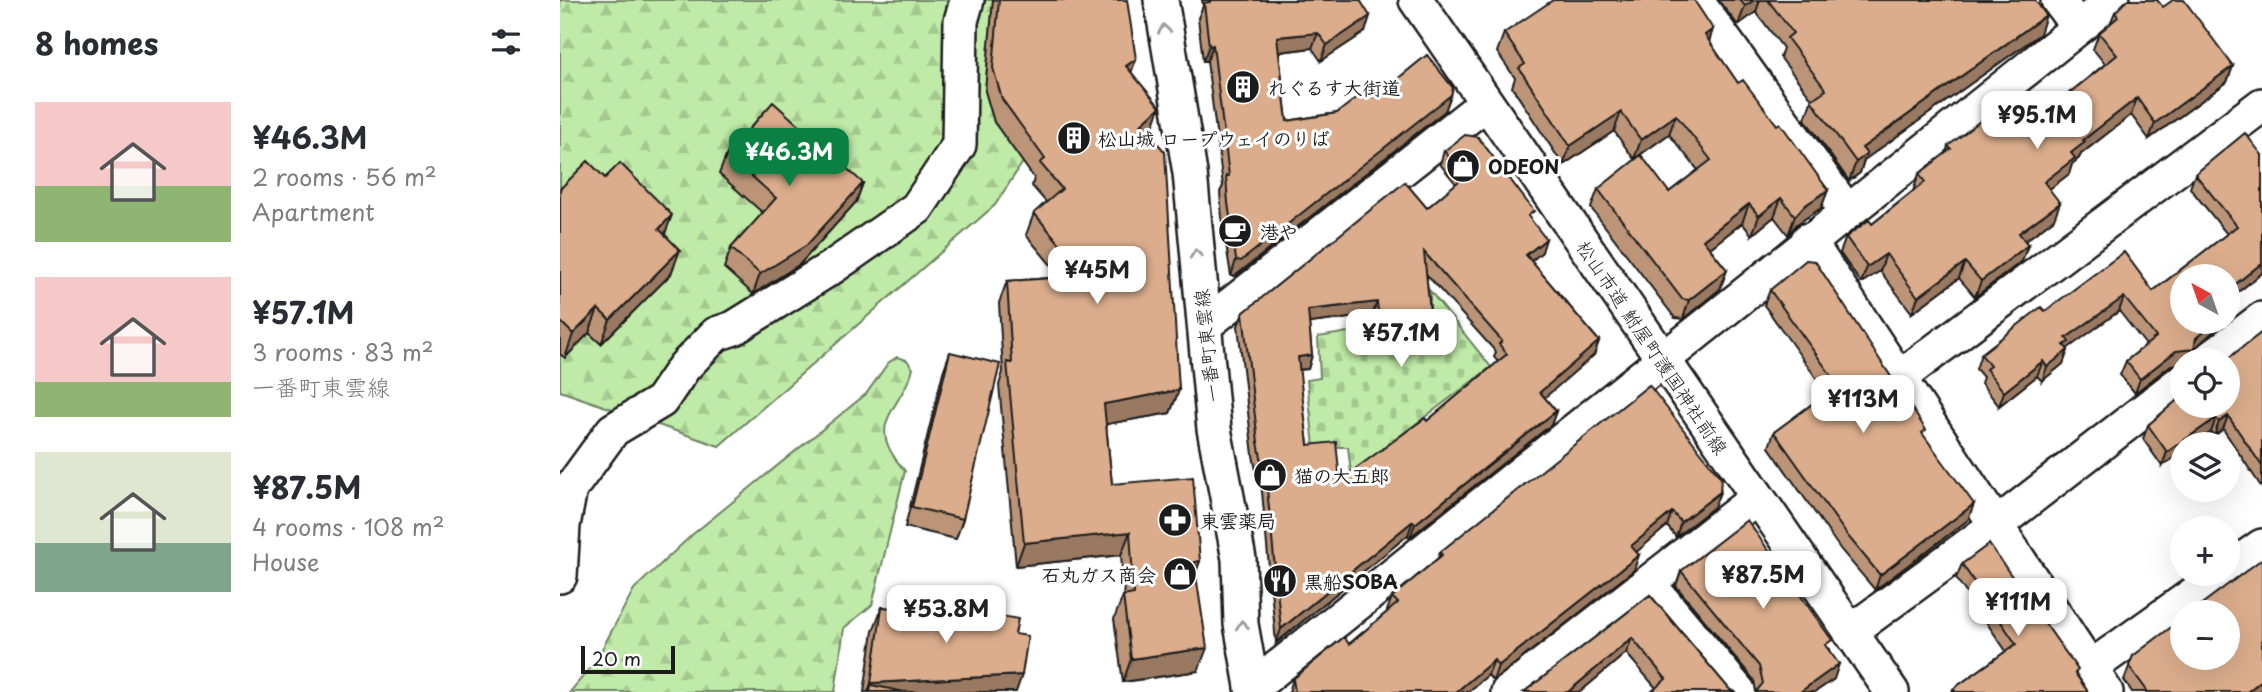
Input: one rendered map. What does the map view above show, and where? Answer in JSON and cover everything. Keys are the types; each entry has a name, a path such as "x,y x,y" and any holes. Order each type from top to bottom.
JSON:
{"street":[{"path":"560,576 563,525 570,489 613,430 661,401 684,367 716,334 734,328 834,266 917,208 959,145 961,21 967,0"},
{"name":"一番町東雲線","path":"1161,0 1190,173 1214,429 1239,559 1241,624 1252,690"},
{"name":"松山市道 鮒屋町護国神社前線","path":"1416,0 1756,498 1892,692"},
{"path":"1696,0 1846,210"},
{"path":"2058,0 2077,26"},
{"path":"1252,690 1808,240 2113,0"},
{"path":"1205,325 1486,103"},
{"path":"1899,378 2262,105"},
{"path":"1808,240 2098,680 2208,586"},
{"path":"2223,348 2262,318"},
{"path":"1850,632 1996,525 2170,390"},
{"path":"1508,692 1756,498"},
{"path":"2240,562 2262,546"},
{"path":"1648,583 1739,692"}],"green space":[{"path":"560,0 993,0 985,91 994,122 1023,162 995,205 719,446 560,391"},
{"path":"1430,291 1491,367 1351,473 1348,447 1314,447 1307,380 1320,378 1318,337 1361,330 1364,343 1430,335"},
{"path":"897,357 907,360 913,369 885,430 886,441 905,471 872,605 844,628 835,692 570,692 595,662 634,589 693,534 866,394 888,363"}],"building":[{"path":"999,0 1127,0 1136,59 1126,66 1160,107 1141,124 1165,152 1179,390 1104,404 1112,484 1193,477 1200,561 1194,562 1207,648 1131,659 1123,596 1134,594 1130,532 1024,543 1007,362 1012,363 1007,281 1087,276 1034,213 1062,189 1040,163 1045,159 1002,99 993,68"},
{"path":"1210,0 1360,0 1370,16 1327,45 1318,33 1277,37 1287,121 1337,113 1368,89 1375,97 1427,55 1453,88 1451,95 1241,261 1236,260 1213,45 1209,46 1204,3"},
{"path":"1553,0 1694,0 1713,29 1705,35 1738,83 1743,80 1777,125 1780,123 1828,190 1804,206 1795,216 1781,198 1759,216 1749,204 1703,240 1727,270 1689,300 1682,299 1598,189 1641,155 1669,192 1711,160 1676,115 1641,140 1621,112 1570,146 1519,68 1525,64 1504,33"},
{"path":"1740,0 1754,0 1745,6"},
{"path":"1768,0 2035,0 2046,15 1862,148 1867,154 1856,162 1811,100 1826,90 1787,38 1793,33"},
{"path":"2127,0 2157,0 2163,7 2173,0 2184,0 2233,66 2155,123 2137,98 2083,140 2085,142 2071,153 2075,158 2044,182 2060,203 2019,233 2028,245 1981,281 1965,262 1918,297 1886,254 1867,267 1846,237 1869,220 1872,224 1925,182 1919,174 1951,149 1948,146 1993,111 2010,133 2055,98 2058,102 2117,55 2099,33 2118,17 2115,12"},
{"path":"773,102 863,183 807,245 760,274 731,248 776,198 727,154"},
{"path":"2245,133 2262,155 2262,263 2240,280 2240,264 2188,264 2237,226 2195,174"},
{"path":"1465,135 1478,137 1534,211 1528,216 1546,239 1526,255 1599,341 1540,392 1556,411 1415,524 1413,521 1281,629 1265,468 1258,442 1243,313 1405,182 1427,208 1465,176 1444,151","holes":["1424,252 1502,341 1499,344 1507,354 1427,421 1425,418 1340,480 1336,442 1308,445 1298,357 1312,355 1308,310 1377,302 1379,318 1430,312"]},
{"path":"588,161 605,178 620,163 672,215 659,229 680,250 610,320 598,309 573,334 560,321 560,189"},
{"path":"2124,252 2153,291 2170,278 2170,334 2200,334 2196,338 2194,348 2170,348 2170,356 2140,379 2126,361 2156,337 2124,297 2066,338 2069,342 2064,345 2068,350 2047,367 2043,361 2004,392 1986,369 1990,366 1981,354 2041,307 2045,311"},
{"path":"1806,260 1815,261 1926,430 1922,433 1974,504 1880,575 1847,535 1774,432 1838,385 1770,290"},
{"path":"2262,332 2262,466 2229,418 2240,418 2240,349"},
{"path":"950,352 1000,364 963,519 912,507"},
{"path":"1649,385 1721,478 1720,492 1681,522 1672,512 1631,546 1639,555 1498,666 1494,660 1456,692 1295,692 1293,679 1344,637 1349,644 1398,603 1392,597 1442,555 1440,552"},
{"path":"2170,406 2170,418 2216,418 2196,432 2170,432 2170,450 2167,452 2148,425"},
{"path":"1747,520 1832,640 1825,645 1839,664 1800,692 1756,692 1763,683 1759,666 1681,571"},
{"path":"1989,544 2078,670 2075,673 2088,692 1956,692 1953,689 2016,644 1962,564"},
{"path":"2262,559 2262,680 2247,692 2148,692 2129,666 2133,656 2170,628 2170,670 2240,670 2240,600 2207,600 2226,586 2240,586 2240,575"},
{"path":"1650,595 1730,690 1736,692 1651,692 1666,679 1632,638 1568,692 1524,692"},
{"path":"916,601 1018,619 1015,634 1028,636 1022,675 871,683 882,607 914,610"},
{"path":"871,685 904,692 870,692"}],"place":[{"name":"れぐるす大街道","path":"1243,87"},
{"name":"松山城 ロープウェイのりば","path":"1074,138"},
{"name":"ODEON","path":"1463,166"},
{"name":"港や","path":"1235,231"},
{"name":"猫の大五郎","path":"1270,475"},
{"name":"東雲薬局","path":"1175,520"},
{"name":"石丸ガス商会","path":"1180,574"},
{"name":"黒船SOBA","path":"1280,581"}]}
